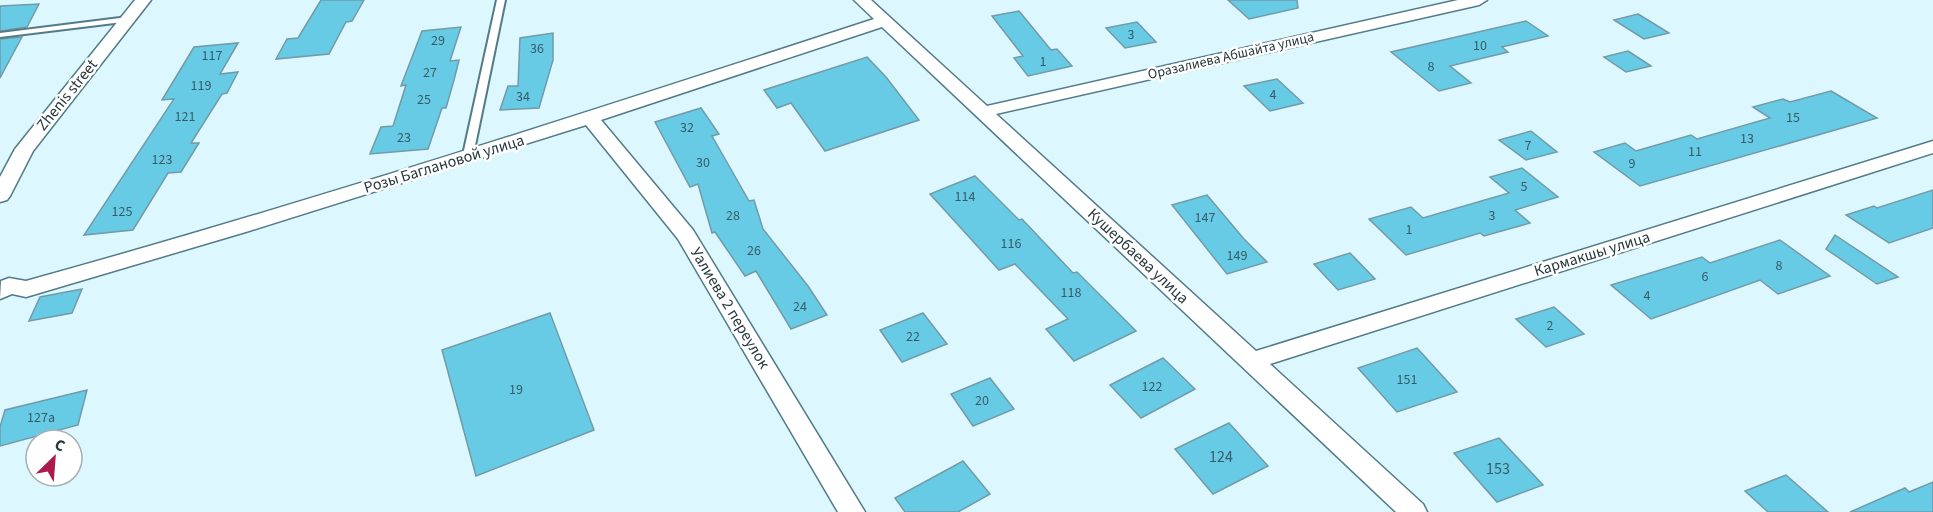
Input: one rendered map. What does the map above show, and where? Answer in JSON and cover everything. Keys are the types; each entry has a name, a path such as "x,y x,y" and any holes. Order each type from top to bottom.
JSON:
{"street":[{"name":"Zhenis street","path":"0,196 24,149 143,0"},
{"name":"Кушербаева улица","path":"862,0 1414,512"},
{"name":"Оразалиева Абшайта улица","path":"983,112 1479,0"},
{"name":"Розы Баглановой улица","path":"0,291 9,286 26,289 190,244 590,118 885,21"},
{"name":"Уалиева 2 переулок","path":"590,118 686,235 852,512"},
{"name":"Кармакшы улица","path":"1251,361 1933,147"}],"lane":[{"path":"468,155 501,0"},
{"path":"0,36 128,19"}],"building":[{"path":"321,0 364,0 352,21 346,22 329,54 276,59 287,39 298,38"},
{"path":"1228,0 1297,0 1298,8 1249,19"},
{"path":"39,4 27,27 0,31 0,6"},
{"path":"1019,11 1051,50 1057,49 1072,66 1028,76 1014,58 1023,56 992,16"},
{"path":"1638,14 1669,33 1644,39 1614,20"},
{"path":"1526,21 1548,36 1502,47 1508,52 1450,66 1471,83 1439,91 1391,52"},
{"path":"1137,22 1156,42 1125,48 1106,28"},
{"path":"461,27 450,61 459,60 454,80 446,108 442,108 428,149 370,154 381,127 393,126 406,85 401,86 422,31"},
{"path":"553,33 553,60 539,108 500,110 508,86 518,86 520,38"},
{"path":"22,37 0,78 0,39"},
{"path":"238,43 220,74 238,72 227,93 222,94 191,143 199,143 181,172 168,173 133,230 84,235 174,99 162,100 194,47"},
{"path":"1628,51 1651,66 1626,72 1604,57"},
{"path":"867,57 886,77 919,120 825,151 791,103 777,108 764,90"},
{"path":"1277,79 1303,103 1270,111 1244,86"},
{"path":"1831,91 1877,118 1640,186 1594,152 1625,143 1636,151 1691,135 1697,139 1770,118 1753,107 1783,99 1790,102"},
{"path":"701,108 719,134 712,136 749,201 754,200 763,229 808,286 827,315 791,329 756,271 745,276 715,232 712,233 698,184 690,187 655,122"},
{"path":"1531,131 1557,152 1526,160 1499,140"},
{"path":"1522,168 1558,197 1515,210 1530,223 1484,236 1480,233 1406,255 1369,219 1411,207 1423,218 1509,193 1490,177"},
{"path":"975,176 1019,220 1022,219 1073,273 1077,272 1136,331 1074,361 1046,329 1068,319 1015,264 999,270 930,194"},
{"path":"1933,190 1933,228 1889,243 1846,215 1874,206 1877,208"},
{"path":"1207,195 1267,262 1227,274 1172,205"},
{"path":"1835,235 1898,277 1877,284 1826,249"},
{"path":"1780,240 1830,276 1778,294 1760,280 1651,319 1611,285 1702,257 1710,263"},
{"path":"1350,253 1375,279 1338,290 1314,264"},
{"path":"82,289 72,313 29,321 40,297"},
{"path":"1554,307 1584,334 1546,347 1516,319"},
{"path":"550,313 594,430 476,476 442,350"},
{"path":"923,313 947,344 902,362 880,330"},
{"path":"1417,348 1457,392 1397,412 1358,368"},
{"path":"1163,358 1195,389 1141,418 1110,385"},
{"path":"990,378 1014,409 973,426 951,394"},
{"path":"87,390 78,425 67,428 24,428 24,440 0,446 0,427 5,410"},
{"path":"1229,423 1268,466 1213,494 1175,449"},
{"path":"1499,438 1543,485 1497,502 1454,453"},
{"path":"963,461 990,494 958,512 905,512 895,498"},
{"path":"1786,475 1828,512 1768,512 1745,491"},
{"path":"1933,482 1933,512 1850,512 1905,488 1909,492"}]}
